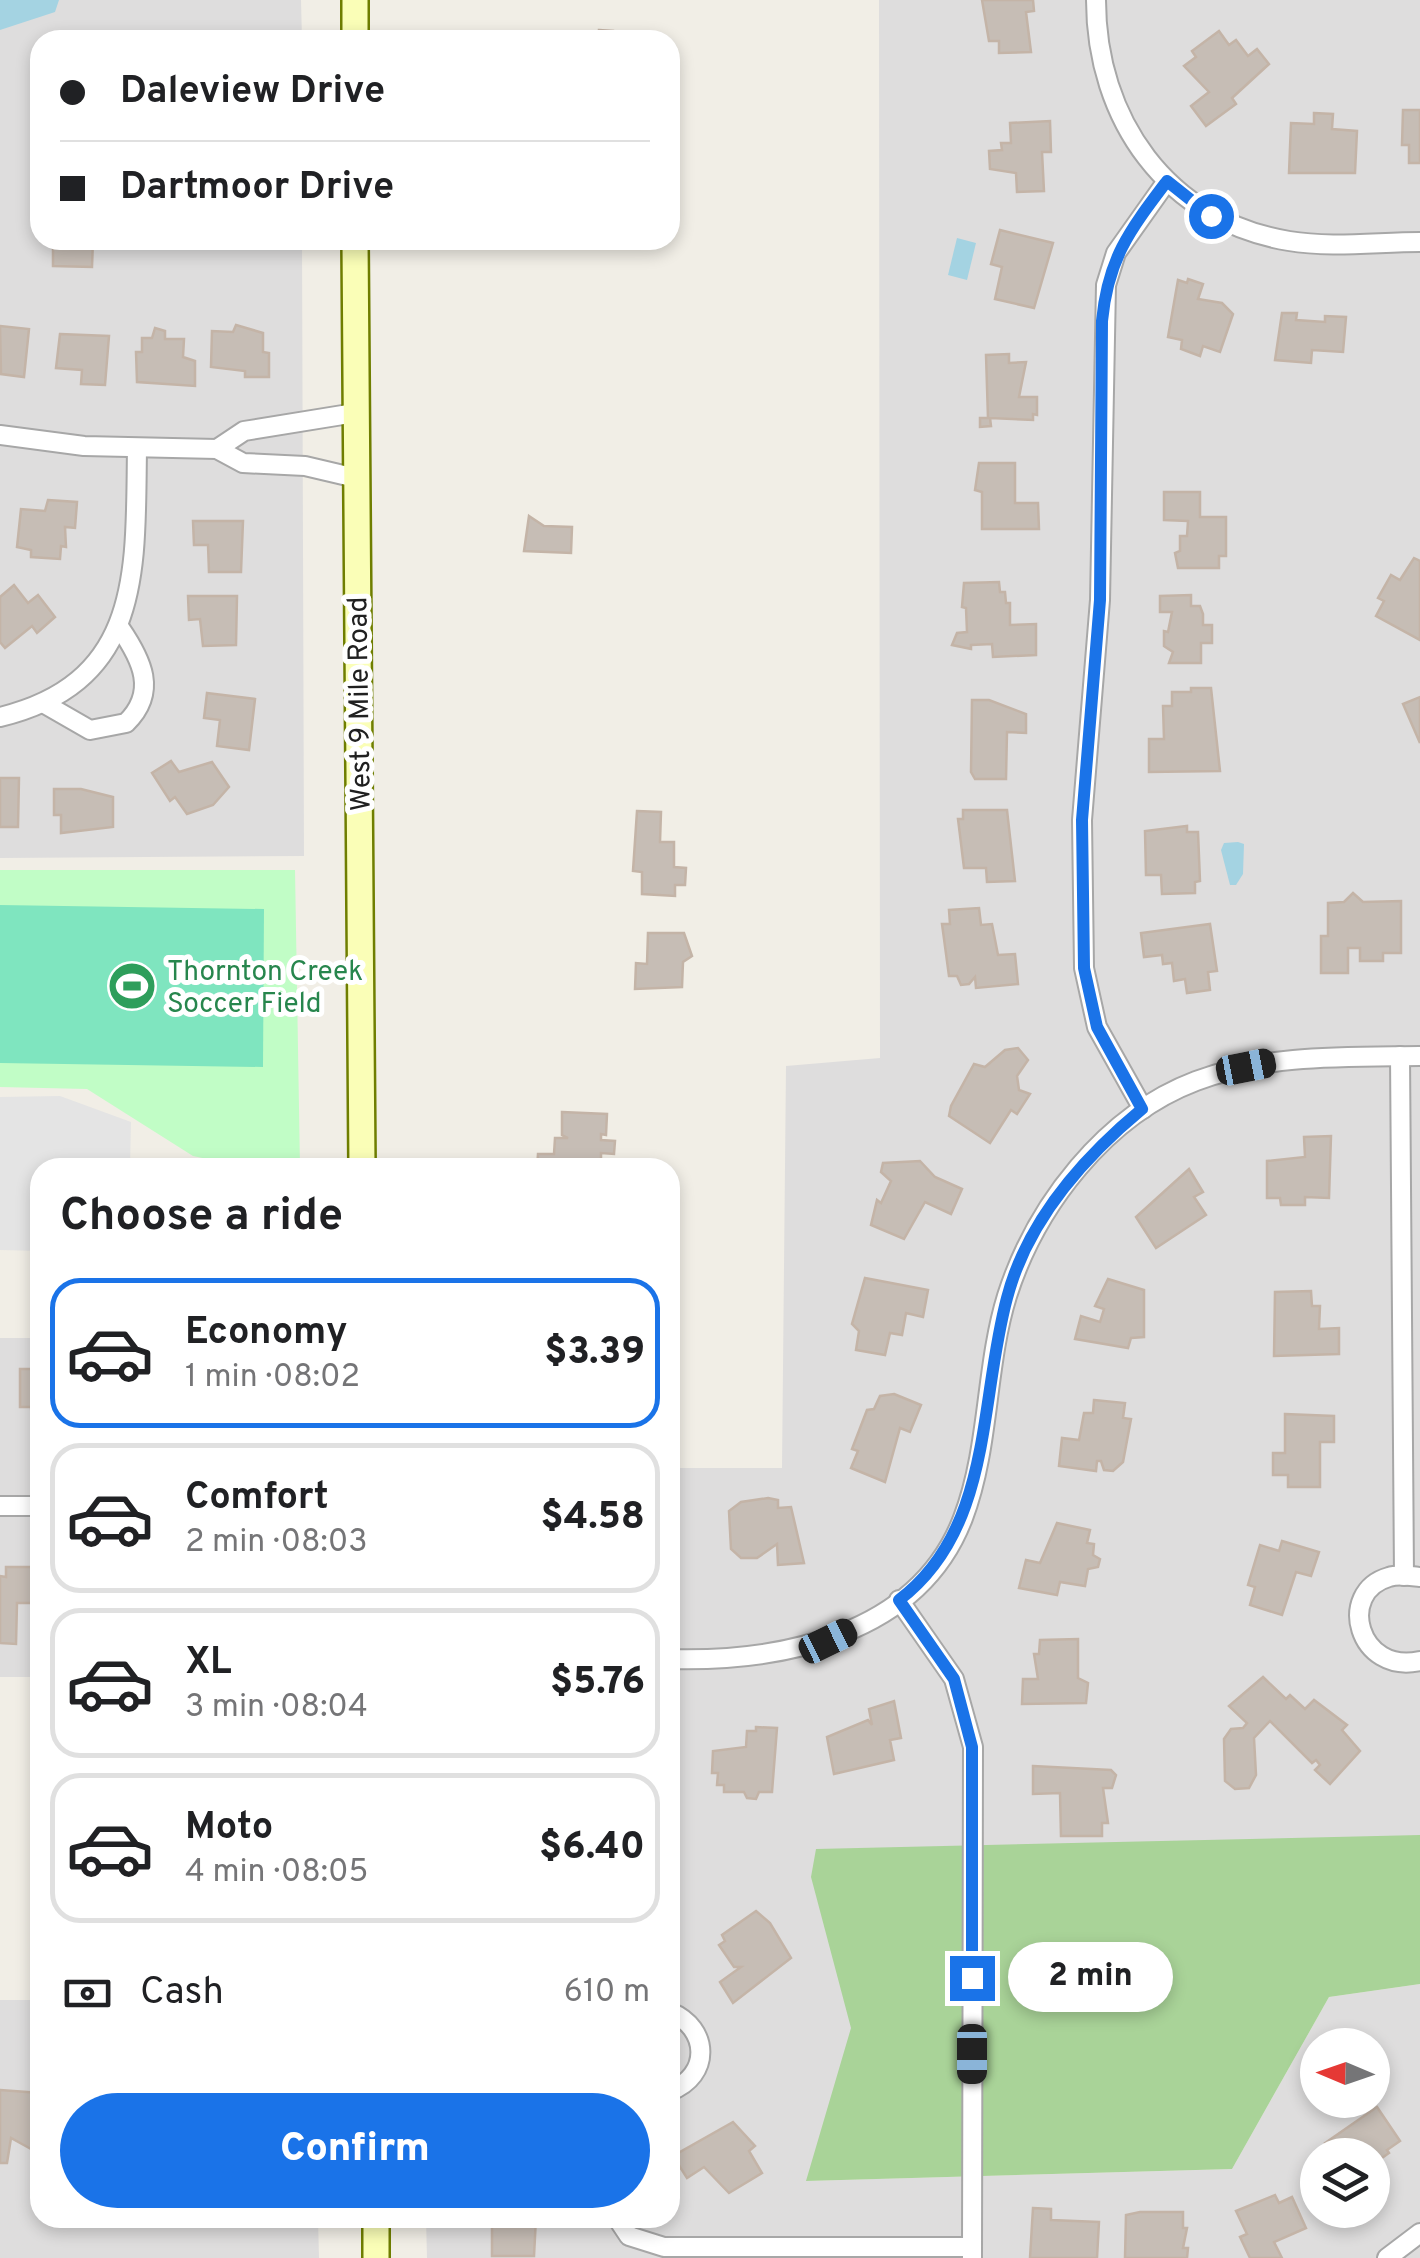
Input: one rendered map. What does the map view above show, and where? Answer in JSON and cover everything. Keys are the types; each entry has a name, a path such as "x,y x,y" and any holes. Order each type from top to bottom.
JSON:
{"street":[{"path":"355,0 355,30"},
{"path":"1096,0 1096,29 1114,108 1167,181 1211,216 1291,242 1420,242"},
{"path":"1142,1109 1111,1056 1087,993 1082,820 1100,600 1106,285 1116,253 1167,181"},
{"name":"West 9 Mile Road","path":"355,250 362,1158"},
{"path":"217,449 244,431 355,413"},
{"path":"0,435 137,449 217,449 244,464 305,466 356,478"},
{"path":"0,717 43,702 88,670 120,628 130,600 136,558 137,449"},
{"path":"43,702 90,730 126,723 144,696 146,674 120,628"},
{"path":"1400,1056 1412,1576 1390,1576 1368,1592 1362,1604 1361,1631 1366,1644 1388,1661 1420,1661"},
{"path":"680,1660 734,1661 828,1641 899,1600 935,1564 962,1519 1007,1297 1054,1200 1095,1147 1142,1109 1195,1081 1288,1059 1420,1056"},
{"path":"0,1506 30,1506"},
{"path":"624,2228 630,2236 664,2247 972,2252 972,1747 954,1679 899,1600"},
{"path":"680,2018 694,2027 702,2052 694,2076 680,2085"},
{"path":"376,2228 376,2258"},
{"path":"1387,2258 1420,2233"}],"shaded area":[{"path":"0,0 301,0 302,30 30,30 30,250 302,250 304,856 0,858"},
{"path":"879,0 1420,0 1420,1836 869,2029 807,2181 1232,2169 1300,2048 1300,2118 1390,2118 1390,2028 1312,2028 1329,1997 1420,1984 1420,2258 427,2258 426,2228 680,2228 680,1468 782,1468 786,1066 880,1058"},
{"path":"60,1096 131,1122 130,1158 30,1158 30,1251 0,1250 0,1097"},
{"path":"0,1338 30,1338 30,1677 0,1677"},
{"path":"0,2000 30,2000 30,2228 318,2228 319,2258 0,2258"}],"green space":[{"path":"0,870 295,870 300,1158 193,1156 87,1089 0,1087"},
{"name":"Thornton Creek Soccer Field","path":"0,905 264,909 263,1067 0,1063"},
{"path":"1420,1835 1420,1984 1329,1997 1312,2028 1300,2028 1300,2048 1232,2169 806,2181 851,2028 811,1877 816,1849"}],"water":[{"path":"0,0 59,0 55,12 0,30"},
{"path":"957,238 976,243 967,280 948,275"},
{"path":"1224,843 1244,844 1243,874 1236,885 1230,885 1221,850"}],"building":[{"path":"982,0 1033,0 1034,11 1026,12 1031,52 999,53 999,41 989,41"},
{"path":"1219,31 1229,45 1236,40 1248,56 1257,49 1269,64 1232,98 1236,104 1206,126 1191,106 1209,92 1184,66 1196,57 1192,51"},
{"path":"1403,110 1420,110 1420,163 1409,163 1409,145 1402,145"},
{"path":"1314,113 1333,114 1332,129 1357,131 1355,173 1289,173 1291,123 1314,124"},
{"path":"1050,121 1051,152 1042,152 1044,191 1017,192 1016,173 990,169 989,151 1002,150 1001,143 1011,143 1010,123"},
{"path":"1000,230 1053,243 1034,308 995,299 1002,267 991,264"},
{"path":"53,250 93,250 92,267 53,266"},
{"path":"1188,279 1203,284 1198,299 1222,303 1233,314 1220,352 1203,346 1200,356 1181,349 1182,340 1168,337 1178,280 1187,283"},
{"path":"1282,313 1297,313 1296,320 1325,322 1325,316 1346,317 1343,352 1312,350 1311,363 1275,360"},
{"path":"236,325 263,333 263,352 269,353 269,377 245,377 245,371 211,367 212,331 233,332"},
{"path":"0,326 29,329 24,377 1,374"},
{"path":"155,328 165,331 165,339 184,339 183,357 195,361 195,386 137,382 136,352 142,352 142,338 152,338"},
{"path":"60,334 109,336 105,385 81,384 82,370 56,368"},
{"path":"1009,354 1009,363 1026,362 1019,397 1037,397 1037,415 1033,414 1033,420 990,418 991,426 980,427 980,418 988,418 986,355"},
{"path":"979,463 1015,463 1015,503 1038,503 1039,529 982,529 982,492 975,490"},
{"path":"1164,492 1200,492 1200,517 1226,517 1226,556 1219,556 1219,568 1178,568 1175,553 1180,551 1180,536 1187,536 1188,521 1164,520"},
{"path":"48,500 77,502 75,528 65,527 66,547 61,546 60,559 31,557 31,550 17,547 21,509 45,511"},
{"path":"529,516 544,526 572,527 571,553 524,551"},
{"path":"193,521 243,521 241,572 209,572 208,545 194,545"},
{"path":"1414,558 1420,561 1420,640 1376,616 1384,601 1378,598 1391,575 1400,580"},
{"path":"999,582 1000,592 1005,592 1006,603 1010,603 1010,625 1036,624 1036,655 993,657 992,644 971,645 971,649 952,645 957,633 967,632 966,608 962,607 964,583"},
{"path":"14,585 28,603 38,595 55,617 37,633 32,626 5,648 0,642 0,597"},
{"path":"1191,595 1191,606 1200,606 1203,625 1212,625 1212,643 1201,643 1201,663 1169,663 1173,652 1164,646 1164,631 1168,632 1172,612 1160,612 1160,596"},
{"path":"188,596 237,596 236,645 203,646 200,619 189,620"},
{"path":"1191,688 1211,688 1220,771 1149,772 1149,739 1164,739 1163,706 1172,706 1172,692 1191,692"},
{"path":"207,693 255,699 249,750 217,746 220,720 204,718"},
{"path":"1420,697 1420,743 1403,704"},
{"path":"972,700 989,700 1026,714 1026,733 1007,732 1006,779 975,779 971,772"},
{"path":"171,761 179,772 212,762 229,787 213,805 187,814 175,797 170,801 152,773"},
{"path":"0,778 19,778 18,827 0,827"},
{"path":"54,789 81,789 113,797 113,827 61,833 61,815 54,815"},
{"path":"963,810 1007,810 1015,881 987,882 986,868 964,868 958,819 963,819"},
{"path":"637,811 661,812 660,842 674,842 674,867 686,868 685,885 675,885 675,896 642,894 642,872 633,871"},
{"path":"1187,826 1187,832 1198,832 1200,881 1195,882 1195,893 1162,894 1161,875 1146,875 1145,831"},
{"path":"1353,893 1363,902 1401,901 1401,953 1383,953 1383,961 1360,961 1360,948 1348,948 1348,973 1321,973 1321,936 1328,936 1328,903 1344,902"},
{"path":"979,908 981,925 992,924 998,955 1015,954 1018,984 976,988 975,977 969,984 961,985 957,976 949,976 942,924 950,924 949,910"},
{"path":"1210,924 1217,971 1208,972 1210,990 1187,993 1185,979 1174,981 1172,963 1163,964 1162,955 1144,957 1141,933"},
{"path":"648,933 684,933 692,956 683,962 682,987 635,989 636,963 647,964"},
{"path":"1018,1048 1028,1060 1017,1076 1019,1090 1030,1094 1017,1114 1011,1110 990,1143 949,1116 951,1106 974,1064 985,1067 1005,1050"},
{"path":"562,1112 607,1114 606,1135 601,1134 601,1140 615,1141 614,1154 601,1153 601,1158 538,1158 538,1154 554,1154 555,1138 568,1138 562,1135"},
{"path":"1331,1136 1329,1198 1305,1197 1305,1205 1281,1205 1280,1198 1267,1198 1267,1161 1305,1157 1304,1137"},
{"path":"920,1161 935,1177 962,1189 951,1214 925,1202 904,1239 871,1225 877,1200 881,1203 891,1181 881,1172 883,1163"},
{"path":"1189,1169 1203,1192 1194,1197 1206,1215 1156,1248 1136,1217"},
{"path":"865,1278 928,1290 923,1317 906,1313 902,1335 890,1333 885,1355 856,1350 859,1331 852,1324"},
{"path":"1108,1279 1144,1290 1144,1337 1131,1338 1128,1348 1075,1339 1081,1316 1100,1322 1104,1309 1095,1306"},
{"path":"1311,1291 1312,1306 1320,1306 1319,1329 1339,1328 1339,1354 1274,1356 1275,1292"},
{"path":"20,1369 30,1369 30,1407 20,1407"},
{"path":"894,1394 921,1405 910,1432 900,1428 885,1482 851,1468 858,1451 852,1449 867,1410 874,1409 880,1396"},
{"path":"1094,1400 1125,1403 1123,1418 1131,1419 1123,1462 1113,1471 1104,1470 1101,1461 1097,1461 1096,1471 1059,1466 1062,1438 1079,1440 1084,1413 1093,1413"},
{"path":"1285,1414 1334,1416 1334,1442 1320,1442 1320,1487 1288,1487 1288,1475 1273,1475 1273,1453 1285,1453"},
{"path":"778,1500 778,1508 791,1507 804,1563 778,1565 777,1544 757,1558 741,1558 731,1549 729,1511 741,1502"},
{"path":"1057,1523 1090,1530 1087,1543 1094,1544 1093,1555 1100,1559 1098,1567 1088,1569 1085,1586 1060,1582 1057,1595 1019,1588 1026,1560 1040,1563"},
{"path":"1282,1541 1319,1552 1311,1576 1296,1572 1282,1615 1250,1605 1255,1587 1248,1585 1260,1545 1279,1551"},
{"path":"6,1567 30,1567 30,1603 17,1603 16,1644 0,1643 0,1576 6,1577"},
{"path":"1078,1639 1078,1678 1088,1683 1086,1703 1022,1704 1023,1679 1038,1679 1034,1654 1039,1654 1040,1640"},
{"path":"1263,1677 1286,1699 1290,1695 1305,1709 1314,1700 1347,1725 1342,1730 1360,1751 1330,1784 1315,1770 1320,1765 1316,1760 1312,1763 1270,1721 1254,1738 1256,1775 1249,1788 1235,1789 1225,1781 1224,1739 1231,1729 1243,1728 1247,1723 1229,1706"},
{"path":"894,1701 901,1738 890,1740 894,1760 834,1774 827,1737 868,1720 872,1725 869,1709"},
{"path":"756,1727 777,1728 772,1792 759,1792 756,1799 747,1798 744,1792 724,1792 724,1785 717,1785 718,1773 712,1773 713,1751 746,1747 747,1731 756,1731"},
{"path":"1033,1766 1111,1770 1116,1775 1112,1788 1103,1788 1108,1823 1102,1823 1102,1836 1061,1836 1060,1793 1033,1794"},
{"path":"756,1911 770,1923 791,1958 733,2003 720,1982 741,1967 734,1967 719,1945 725,1941 722,1935"},
{"path":"0,2090 30,2092 30,2148 11,2138 7,2163 0,2163"},
{"path":"1361,2118 1384,2118 1400,2141 1390,2148 1390,2138 1332,2138"},
{"path":"733,2122 755,2146 749,2151 762,2173 729,2193 704,2167 687,2178 680,2167 680,2152"},
{"path":"1275,2195 1279,2203 1292,2197 1300,2215 1300,2228 1306,2228 1274,2242 1282,2258 1250,2258 1240,2237 1247,2234 1236,2211"},
{"path":"1033,2208 1051,2209 1051,2220 1099,2222 1097,2258 1030,2258"},
{"path":"1183,2212 1183,2228 1187,2228 1183,2248 1188,2248 1187,2258 1125,2258 1126,2215"},
{"path":"492,2228 535,2228 534,2256 492,2256"}],"place":[{"name":"Thornton Creek Soccer Field","path":"132,986"}],"route":[{"path":"972,1978 972,1747 954,1679 899,1600 935,1564 962,1519 979,1452 1007,1297 1022,1260 1054,1200 1095,1147 1142,1109 1097,1027 1084,968 1082,820 1100,600 1102,321 1106,285 1116,253 1167,181 1211,216"}]}
